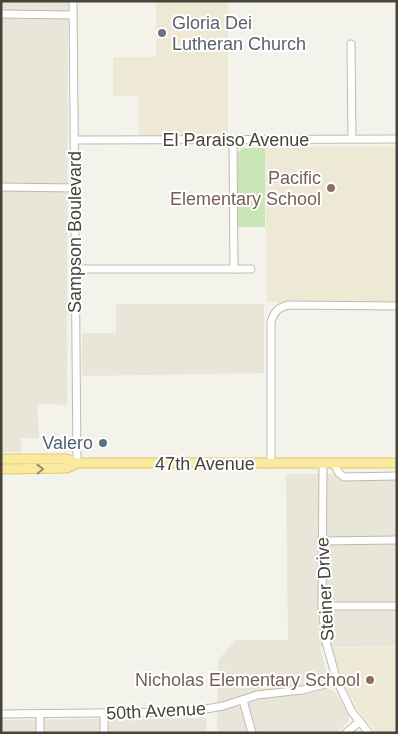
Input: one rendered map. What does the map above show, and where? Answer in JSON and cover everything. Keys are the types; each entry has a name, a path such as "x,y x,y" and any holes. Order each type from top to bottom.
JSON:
{"main road":[{"name":"47th Avenue","path":"1,459 66,459 77,463 397,463"},
{"name":"47th Avenue","path":"1,469 67,468 77,463"}],"street":[{"name":"Sampson Boulevard","path":"73,1 77,463"},
{"path":"1,14 73,15"},
{"path":"352,44 352,139"},
{"name":"El Paraiso Avenue","path":"75,140 397,139"},
{"path":"233,140 234,269"},
{"path":"1,187 75,188"},
{"path":"75,269 251,269"},
{"path":"271,464 271,322 275,312 281,307 288,305 397,306"},
{"name":"Steiner Drive","path":"323,464 322,606 326,642 337,681 352,712 369,733"},
{"path":"334,464 339,473 344,477 397,476"},
{"path":"322,541 397,540"},
{"path":"322,606 397,606"},
{"name":"50th Avenue","path":"1,714 188,712 210,709 269,693 302,690 337,681"},
{"path":"243,700 252,733"},
{"path":"40,714 40,733"},
{"path":"104,714 104,733"},
{"path":"346,733 360,722"}],"shaded area":[{"path":"1,1 68,1 67,405 37,404 39,438 21,438 21,452 1,452"},
{"path":"156,1 228,1 228,135 139,135 139,96 113,96 113,57 156,57"},
{"name":"Pacific Elementary School","path":"397,146 397,305 267,302 265,148"},
{"path":"116,304 264,304 264,373 82,376 82,333 116,333"},
{"path":"286,474 397,474 397,646 320,647 327,673 324,681 328,689 332,689 335,692 349,716 348,722 337,733 217,733 218,660 236,640 288,640"},
{"name":"Nicholas Elementary School","path":"397,647 397,733 377,733 359,711 348,691 332,648"},
{"path":"206,718 207,733 1,733 1,720"}],"green space":[{"path":"243,148 265,148 265,227 238,227 238,152"}],"place":[{"name":"Gloria Dei Lutheran Church","path":"162,33"},
{"name":"Pacific Elementary School","path":"331,188"},
{"name":"Valero","path":"103,443"},
{"name":"Nicholas Elementary School","path":"370,680"}]}
